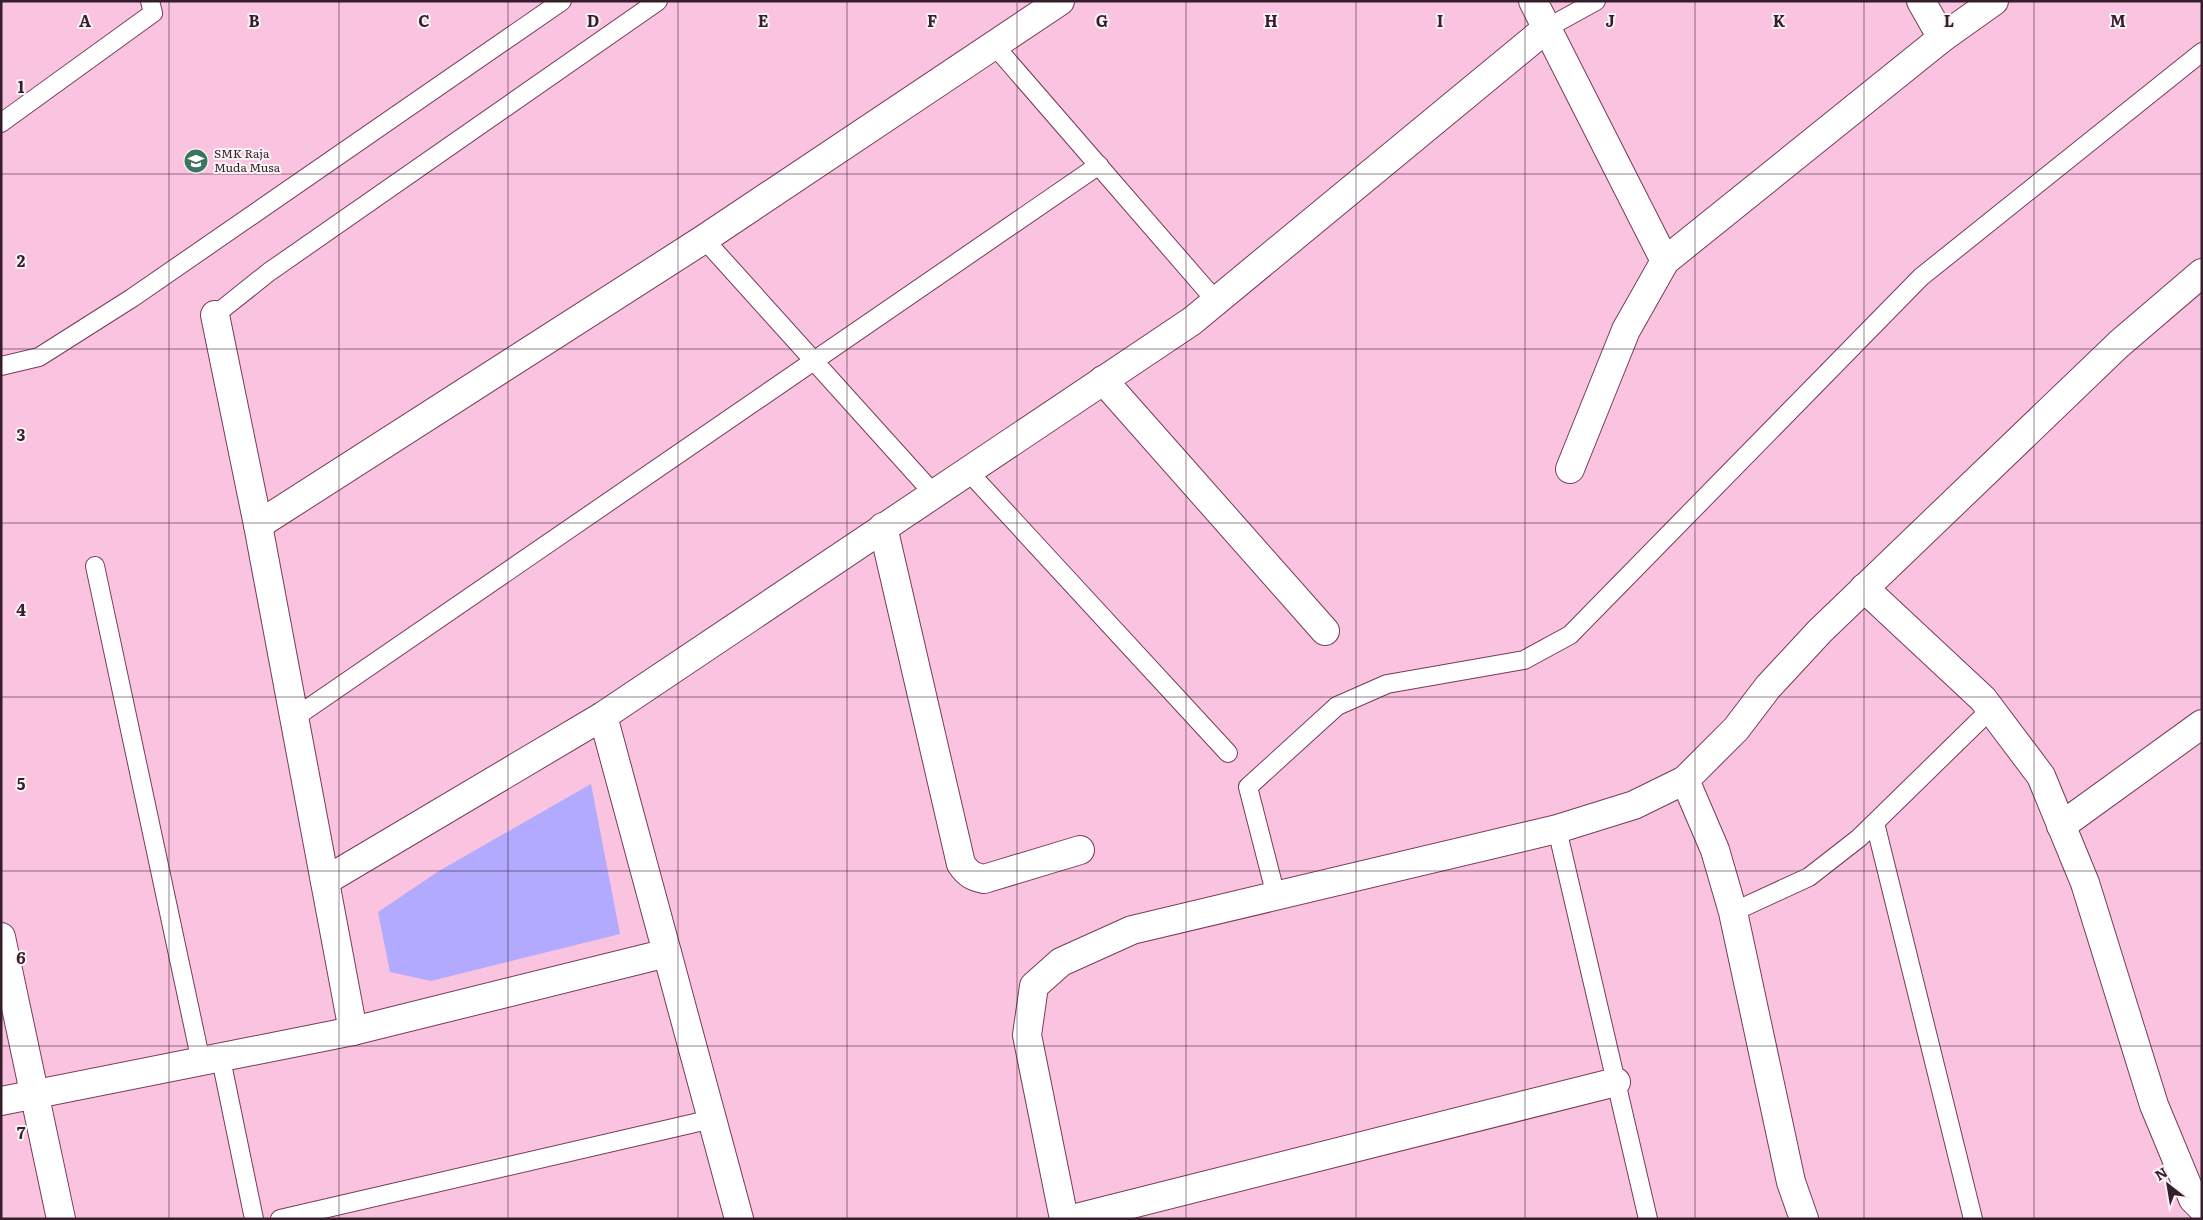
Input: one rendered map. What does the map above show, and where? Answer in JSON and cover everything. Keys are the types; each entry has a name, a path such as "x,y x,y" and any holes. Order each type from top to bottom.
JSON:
{"street":[{"path":"258,525 704,239 1060,1"},
{"path":"1533,1 1665,261"},
{"path":"1921,1 1942,38"},
{"path":"1570,469 1626,330 1665,261 1942,38 1994,1"},
{"path":"325,881 603,716 967,470 1192,321 1547,28"},
{"path":"1064,1219 1027,1035 1034,986 1062,962 1132,930 1557,829 1634,805 1685,780 1736,729 1768,686 1864,588 2119,344 2202,272"},
{"path":"215,315 258,525 353,1031"},
{"path":"1103,380 1325,631"},
{"path":"883,527 961,864 974,877 984,879 1080,850"},
{"path":"1864,588 1983,699 2040,776 2085,883 2154,1106 2194,1199 2202,1208"},
{"path":"603,716 739,1219"},
{"path":"2061,826 2202,724"},
{"path":"1685,780 1715,850 1734,912 1791,1182 1804,1219"},
{"path":"1,937 61,1219"},
{"path":"1,1101 211,1061 353,1031 667,953"},
{"path":"1072,1219 1616,1082"}],"lane":[{"path":"1,123 153,13 150,1"},
{"path":"1,366 39,357 132,298 562,1"},
{"path":"215,315 269,272 658,1"},
{"path":"1547,28 1596,1"},
{"path":"994,45 1216,301"},
{"path":"1276,896 1248,786 1337,706 1387,684 1524,660 1570,635 1921,277 2202,52"},
{"path":"294,718 1099,165"},
{"path":"704,239 933,493"},
{"path":"967,470 1228,753"},
{"path":"95,566 211,1061 254,1219"},
{"path":"1734,912 1810,878 1859,838 1991,710"},
{"path":"1874,823 1973,1219"},
{"path":"1557,829 1648,1219"},
{"path":"280,1219 712,1119"}],"shaded area":[{"path":"591,784 620,934 431,981 390,972 378,912 439,871"}],"place":[{"name":"SMK Raja Muda Musa","path":"196,161"}]}
